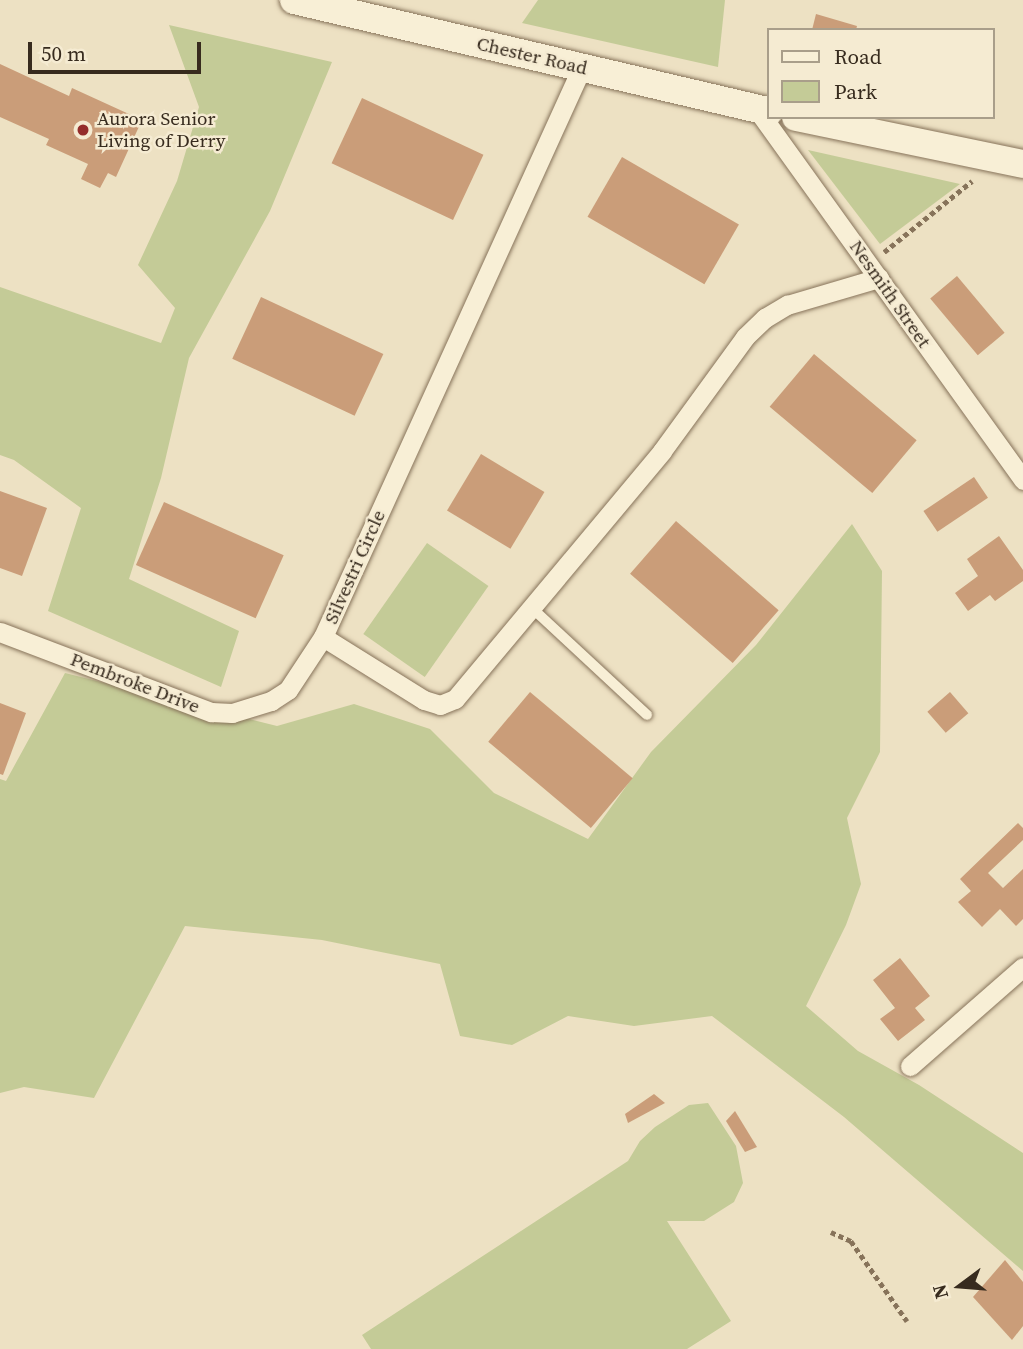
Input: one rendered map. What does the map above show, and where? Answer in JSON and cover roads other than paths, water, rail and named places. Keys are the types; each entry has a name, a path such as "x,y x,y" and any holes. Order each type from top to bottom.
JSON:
{"main road":[{"name":"Chester Road","path":"294,0 763,109"},
{"path":"806,119 1023,164"}],"street":[{"name":"Silvestri Circle","path":"582,67 323,637 424,700 440,705 461,693 662,451 745,337 765,318 787,305 879,278"},
{"name":"Nesmith Street","path":"770,119 1023,480"},
{"name":"Pembroke Drive","path":"0,632 211,712 232,713 262,705 288,690 323,637"},
{"path":"910,1066 1023,967"}],"lane":[{"path":"532,608 647,715"}],"place":[{"name":"Aurora Senior Living of Derry","path":"83,130"}]}
